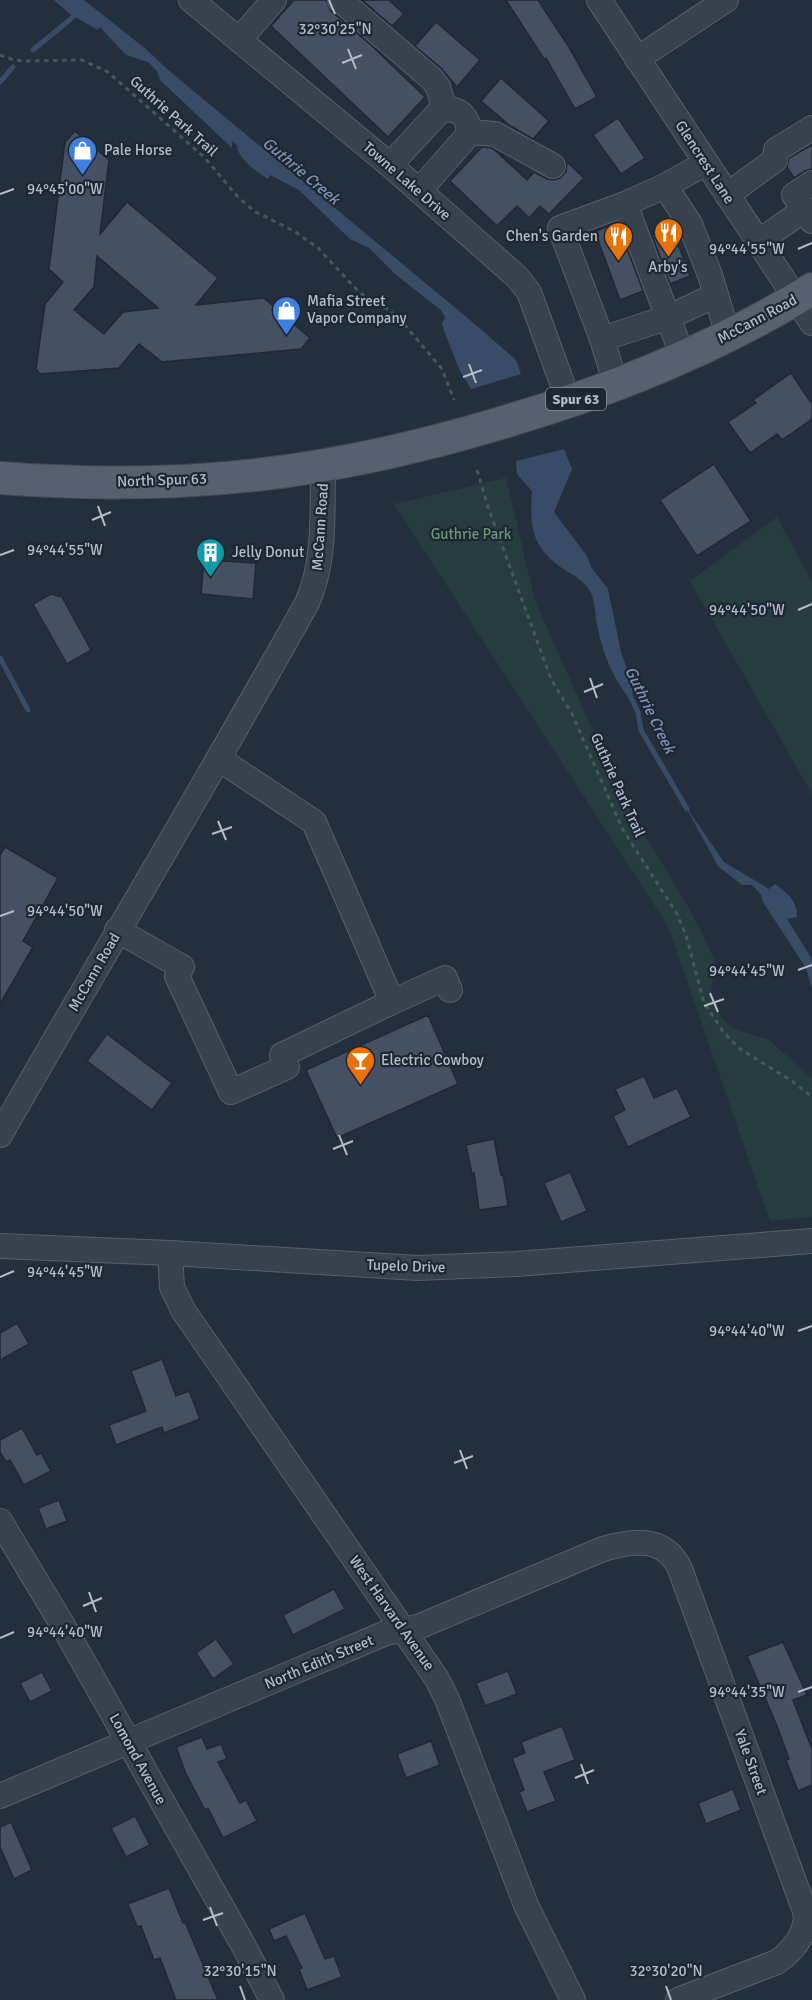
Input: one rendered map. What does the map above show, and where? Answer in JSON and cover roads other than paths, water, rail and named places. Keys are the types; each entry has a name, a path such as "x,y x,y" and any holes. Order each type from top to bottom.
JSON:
{"main road":[{"name":"McCann Road","path":"323,465 463,435 568,402 616,385 728,335 806,304"},
{"name":"North Spur 63","path":"0,478 56,481 162,481 251,475 323,465"}],"street":[{"path":"239,40 274,0"},
{"path":"340,0 432,79 438,87 444,109"},
{"name":"Glencrest Lane","path":"599,0 758,242 806,304"},
{"path":"637,58 726,0"},
{"name":"Towne Lake Drive","path":"206,4 239,40 390,165 502,263 529,292 568,402"},
{"path":"390,165 434,115 444,109 455,109 467,119 468,132 463,142 419,191"},
{"path":"727,195 775,160 776,150 812,128"},
{"path":"468,132 495,134 553,166"},
{"path":"616,385 602,339 560,228 625,204 665,186 706,163"},
{"path":"758,242 809,215 794,195 812,183"},
{"path":"665,186 690,224 728,335"},
{"path":"625,204 682,357"},
{"path":"602,339 669,317 716,295"},
{"name":"McCann Road","path":"0,1135 117,930 219,759 312,591 321,549 323,465"},
{"path":"219,759 314,822 392,1002"},
{"path":"117,930 182,967 177,975 231,1092 287,1067 282,1055 392,1002 445,978 450,990"},
{"name":"Tupelo Drive","path":"0,1246 170,1253 417,1268 466,1267 812,1241"},
{"name":"West Harvard Avenue","path":"170,1253 172,1287 183,1310 431,1669 442,1689 526,1905 573,2000"},
{"name":"Lomond Avenue","path":"0,1521 58,1616 272,2000"},
{"name":"North Edith Street","path":"0,1796 386,1634 418,1627 603,1549 622,1544 642,1543"},
{"name":"Yale Street","path":"642,1543 663,1548 673,1557 680,1569 805,1907 806,1921 803,1934 789,1952 777,1962 678,2000"}],"water":[{"path":"54,0 84,0 147,50 470,320 516,360 521,374 471,389 460,371 444,331 442,324 445,317 441,310 395,274 369,248 350,239 299,190 270,175 268,179 250,166 239,153 238,146 232,141 232,148 160,80 157,71 148,62 126,55 100,27 98,30 70,14"},
{"path":"564,449 572,469 554,512 608,589 621,652 632,682 633,703 620,686 607,659 600,640 594,602 589,590 578,578 556,564 540,547 531,517 532,491 517,474 516,461"},
{"path":"684,804 724,862 769,889 775,884 791,898 797,911 797,917 787,919 812,959 812,988 806,968 763,902 761,895 752,885 742,885 718,866"}],"waterway":[{"path":"33,50 78,13"},
{"path":"0,82 13,67"},
{"path":"0,658 28,710"},
{"name":"Guthrie Creek","path":"631,698 638,712 641,730 687,809"}],"place":[{"name":"Pale Horse","path":"83,176"},
{"name":"Arby's","path":"668,258"},
{"name":"Chen's Garden","path":"619,262"},
{"name":"Mafia Street Vapor Company","path":"286,336"},
{"name":"Jelly Donut","path":"211,578"},
{"name":"Electric Cowboy","path":"360,1086"}],"park label":[{"name":"Guthrie Park","path":"471,534"}]}
